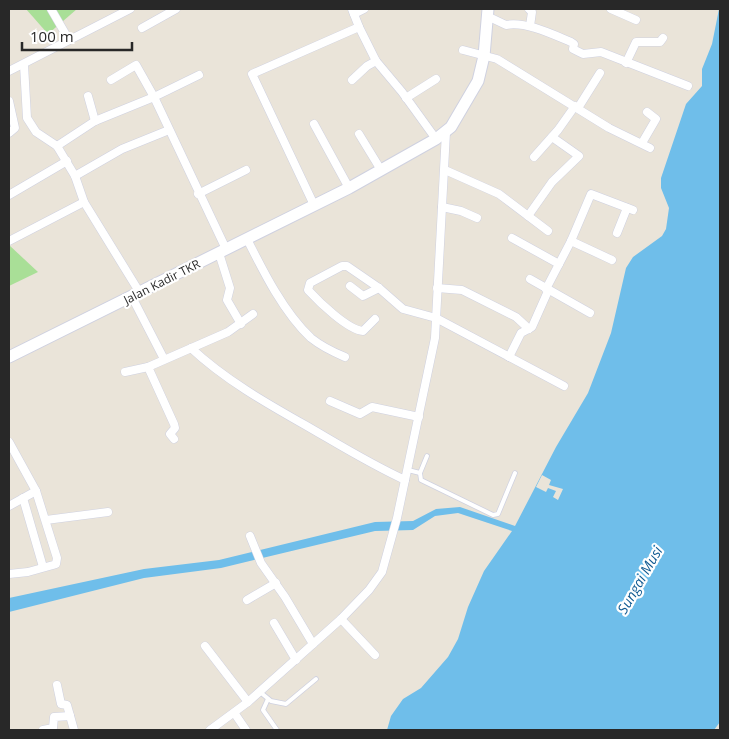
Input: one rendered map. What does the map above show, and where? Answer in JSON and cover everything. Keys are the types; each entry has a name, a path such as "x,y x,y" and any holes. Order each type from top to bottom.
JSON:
{"street":[{"path":"50,9 68,40"},
{"path":"9,71 24,65 68,40 130,9"},
{"path":"142,28 161,12 176,9"},
{"path":"210,730 235,714 260,692 341,619 369,590 382,572 398,518 435,338 444,170 441,136 406,98 376,61 353,11 364,9"},
{"path":"530,9 532,12 530,26"},
{"path":"611,9 636,20"},
{"path":"486,11 506,25 511,23 523,27 530,26 571,42 574,44 573,49 580,53 601,52 688,86"},
{"path":"441,136 470,97 478,82 484,56 486,11"},
{"path":"314,205 252,74 359,26"},
{"path":"626,63 636,42 660,42 663,38"},
{"path":"463,50 500,60 609,128 650,148"},
{"path":"352,80 367,66 376,61"},
{"path":"24,65 27,118 36,132 57,146 67,161 75,176 84,202 136,295 164,359"},
{"path":"111,80 136,65 154,97 223,251 230,288 226,300 241,324"},
{"path":"534,157 576,107 600,73"},
{"path":"57,146 95,121 154,97 199,75"},
{"path":"406,98 436,80"},
{"path":"88,96 95,121"},
{"path":"9,101 14,129 9,132"},
{"path":"642,143 656,119 647,112"},
{"path":"13,121 27,118"},
{"path":"314,124 349,188"},
{"path":"75,176 122,149 168,130"},
{"path":"359,134 381,170"},
{"name":"Jalan Kadir TKR","path":"9,357 349,188 441,136"},
{"path":"525,214 577,154 552,137"},
{"path":"9,195 67,161"},
{"path":"198,194 246,170"},
{"path":"444,170 499,194 548,231"},
{"path":"509,357 521,333 529,329 559,264 572,241 592,193 630,209 617,234"},
{"path":"9,241 84,202"},
{"path":"442,207 462,211 476,218"},
{"path":"512,238 559,264"},
{"path":"247,240 264,273 293,317 316,342 345,357"},
{"path":"572,241 612,260"},
{"path":"375,319 364,331 359,331 338,318 313,295 308,286 310,283 342,266 354,269 403,309 436,318 564,386"},
{"path":"530,279 590,313"},
{"path":"350,286 363,296 379,288"},
{"path":"437,288 462,290 516,317 529,329"},
{"path":"125,372 148,367 228,332 253,314"},
{"path":"191,348 208,363 271,406 375,466 405,480"},
{"path":"148,367 174,424 175,428 170,434 174,439"},
{"path":"330,401 360,414 372,406 419,417"},
{"path":"9,442 36,491 57,558 56,564 28,572 9,574"},
{"path":"9,506 36,491"},
{"path":"23,498 43,567"},
{"path":"46,520 108,512"},
{"path":"250,536 261,563 276,583 313,644"},
{"path":"247,600 276,583"},
{"path":"341,619 375,655"},
{"path":"274,623 296,660"},
{"path":"205,646 248,702"},
{"path":"57,684 61,704 67,706 74,730"},
{"path":"235,714 246,730"},
{"path":"43,730 53,728 54,718 70,716"}],"lane":[{"path":"427,456 420,473 421,480 493,515 498,514 515,473"},
{"path":"408,470 420,473"},
{"path":"260,692 268,699 286,704 316,679"},
{"path":"268,699 263,710 277,730"}],"green space":[{"path":"26,9 77,9 48,34"},
{"path":"9,245 38,272 9,286"}],"water":[{"name":"Sungai Musi","path":"719,9 720,722 714,730 387,730 391,716 403,699 421,688 448,657 458,639 468,607 484,571 512,531 458,513 435,516 413,530 375,531 221,568 144,578 9,612 9,598 144,569 219,560 375,522 413,521 436,509 460,507 515,526 556,447 588,393 611,333 626,268 633,257 662,236 666,229 669,208 661,188 661,178 686,104 702,86 702,69 712,44"}],"pier":[{"path":"542,475 551,480 549,485 563,489 558,500 553,497 556,491 548,488 546,492 536,487"}]}
